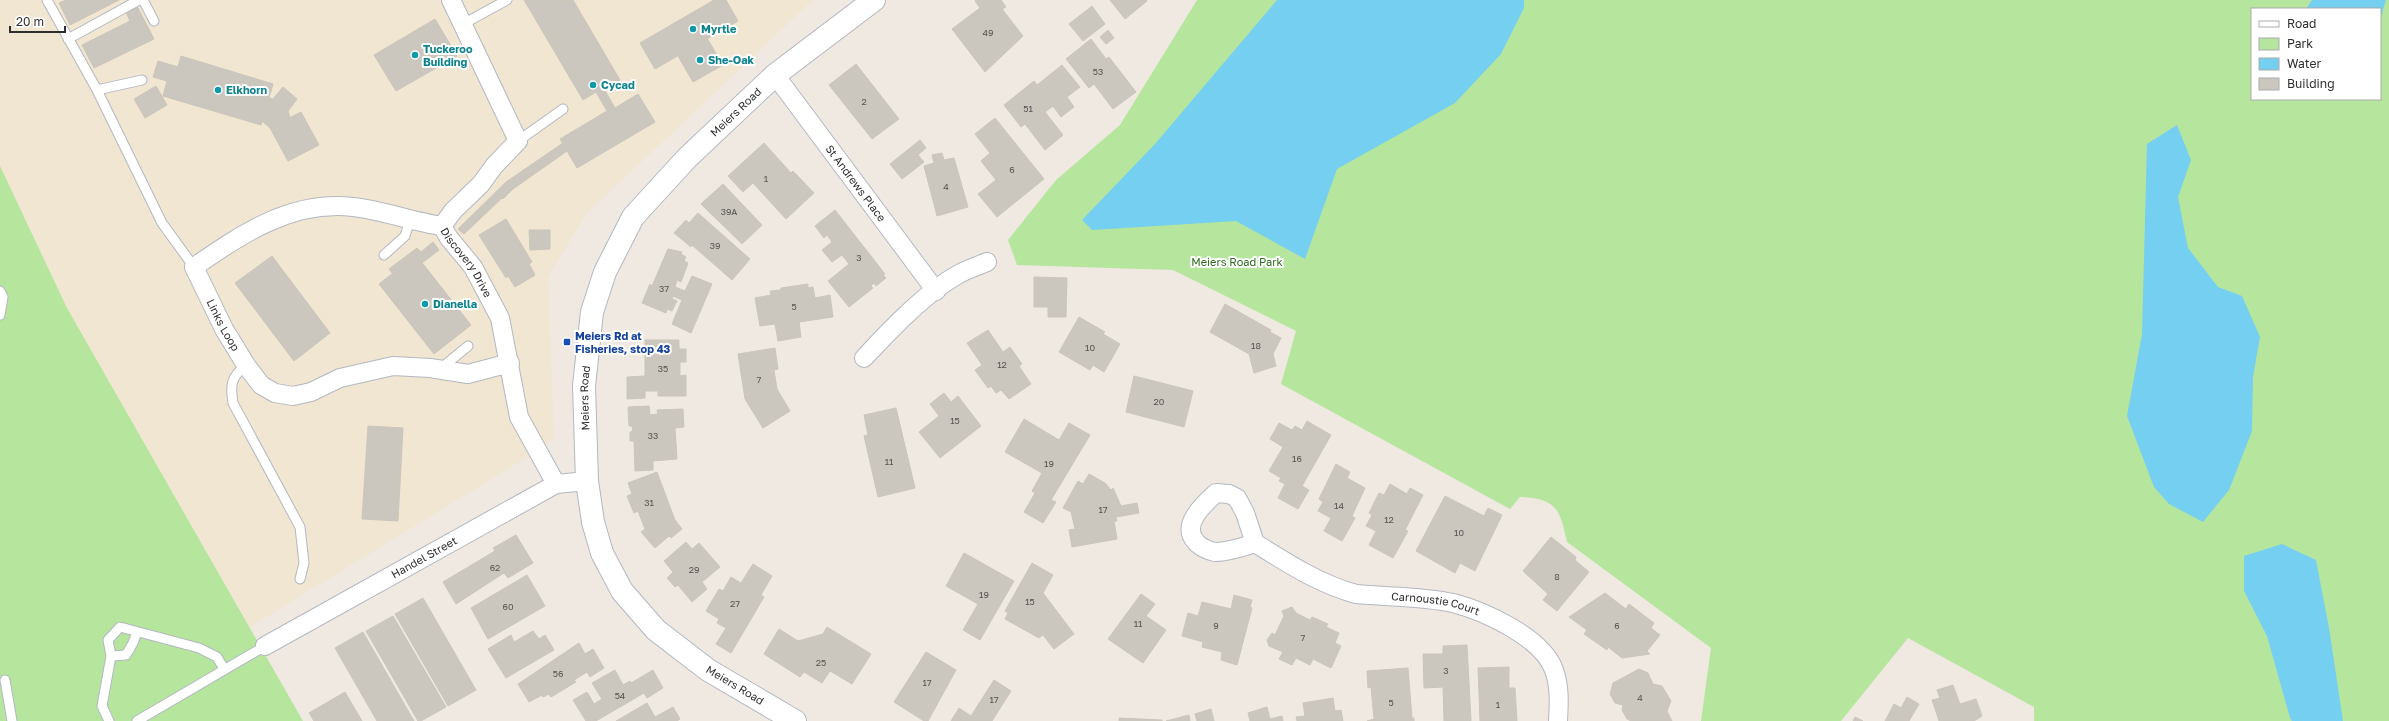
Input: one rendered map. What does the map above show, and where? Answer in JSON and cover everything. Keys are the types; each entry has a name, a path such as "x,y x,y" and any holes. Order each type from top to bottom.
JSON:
{"street":[{"path":"451,0 518,141"},
{"path":"818,42 858,0"},
{"name":"Meiers Road","path":"795,721 708,670 656,630 622,592 602,553 593,522 587,481 584,386 592,312 605,272 633,217 687,158 775,75 874,0"},
{"name":"St Andrews Place","path":"775,75 936,291"},
{"name":"Discovery Drive","path":"518,141 494,166 481,184 453,211 442,226 449,238 473,267 500,318 519,417 556,484"},
{"path":"194,267 236,238 283,214 317,208 353,207 442,226"},
{"path":"864,358 887,334 936,291 959,274 987,262"},
{"name":"Links Loop","path":"194,267 224,329 246,365 261,385 275,393 293,396 311,392 340,378 376,369 412,367 468,374 510,364"},
{"name":"Handel Street","path":"265,646 556,484 587,481"},
{"name":"Carnoustie Court","path":"1255,543 1310,575 1341,590 1356,594 1452,603 1480,612 1503,623 1541,652 1554,669 1560,696 1558,721"}],"lane":[{"path":"48,0 97,90 162,223 194,267"},
{"path":"68,39 140,0"},
{"path":"143,0 154,21"},
{"path":"463,24 507,0"},
{"path":"97,90 142,80"},
{"path":"518,141 563,109"},
{"path":"384,255 405,236 410,220"},
{"path":"0,290 3,297 0,315"},
{"path":"439,370 468,346"},
{"path":"246,365 236,374 230,389 233,403 300,527 304,563 300,579"},
{"path":"109,721 102,706 111,656 108,640 120,627 198,648 217,657 224,669"},
{"path":"111,656 126,655 137,632"},
{"path":"137,721 265,646"},
{"path":"5,680 12,721"}],"shaded area":[{"path":"0,0 813,0 586,214 548,277 554,438 516,464 250,627 67,308 0,166"}],"green space":[{"name":"Meiers Road Park","path":"1197,0 2389,0 2389,721 2034,721 2034,707 1908,638 1841,721 1701,721 1711,648 1567,542 1559,514 1549,503 1542,500 1520,497 1510,509 1281,384 1296,331 1173,270 1017,265 1008,240 1056,180 1120,125"},
{"path":"0,166 67,308 303,721 0,721"}],"water":[{"path":"1277,0 1524,0 1524,8 1501,54 1455,103 1337,169 1305,259 1236,221 1092,230 1082,220 1155,144"},
{"path":"2312,0 2386,0 2381,17 2381,8 2307,8"},
{"path":"2177,125 2191,160 2178,197 2188,248 2218,287 2242,296 2260,337 2253,377 2252,431 2229,490 2203,522 2169,504 2154,487 2127,416 2142,334 2147,144"},
{"path":"2282,544 2316,560 2329,628 2343,721 2292,721 2267,636 2244,591 2244,556"}],"building":[{"path":"66,0 119,0 70,25 59,3"},
{"name":"Cycad","path":"524,0 573,0 620,80 604,89 615,108 638,94 655,122 577,168 560,139 607,111 596,92 583,100"},
{"name":"Myrtle","path":"714,0 726,0 738,21 655,69 640,43"},
{"path":"1001,0 1006,7 1002,9 1023,36 985,72 952,29 980,8 975,1"},
{"path":"1110,0 1146,0 1147,1 1125,19"},
{"path":"137,6 154,39 94,68 82,45 130,21 126,12"},
{"path":"1092,6 1105,24 1083,41 1069,24"},
{"name":"Tuckeroo Building","path":"435,19 457,56 396,91 374,55"},
{"path":"1108,30 1114,38 1106,44 1100,37"},
{"name":"She-Oak","path":"707,38 723,65 693,82 678,56"},
{"path":"1091,39 1106,59 1109,57 1136,92 1113,109 1094,84 1089,88 1066,59"},
{"name":"Elkhorn","path":"181,56 273,84 261,125 163,96 167,81 153,77 158,61 178,67"},
{"path":"856,64 899,119 872,139 829,85"},
{"path":"1062,65 1080,87 1067,97 1074,107 1061,117 1053,106 1045,112 1063,135 1045,150 1025,124 1021,127 1004,105 1034,81 1037,85"},
{"path":"156,86 167,105 145,118 134,99"},
{"path":"283,87 297,99 288,111 290,118 270,128 262,121 269,98 273,99"},
{"path":"301,112 319,145 288,161 270,128"},
{"path":"995,118 1044,179 997,217 978,194 996,180 981,161 990,153 975,134"},
{"path":"920,140 926,148 918,155 924,162 902,179 890,164"},
{"path":"563,143 567,151 513,189 464,234 458,229 506,182"},
{"path":"764,143 791,173 793,171 814,193 786,219 753,183 743,192 728,176"},
{"path":"942,153 944,160 954,158 968,207 937,216 924,166 934,163 932,155"},
{"path":"723,184 762,225 742,244 701,204"},
{"path":"835,210 885,274 883,275 886,278 876,286 874,283 871,286 873,288 849,307 828,281 849,264 842,255 832,262 822,250 832,242 827,235 824,238 815,226"},
{"path":"698,213 750,259 732,280 692,245 691,247 674,233 686,220 689,223"},
{"path":"506,219 532,262 529,264 535,275 515,287 508,276 506,278 479,235"},
{"path":"529,230 550,230 550,249 530,250"},
{"path":"433,242 439,250 422,263 416,255 392,273 389,269 417,248 421,252"},
{"path":"668,249 682,252 681,254 686,257 684,261 688,263 681,282 677,280 675,287 685,291 692,276 712,284 691,333 672,324 682,300 673,296 672,299 677,301 672,311 667,309 666,313 642,303 650,284 652,286"},
{"name":"Dianella","path":"416,255 471,325 434,354 379,284"},
{"path":"272,256 330,333 294,361 235,283"},
{"path":"1034,277 1067,278 1066,317 1048,317 1048,307 1034,307"},
{"path":"808,284 808,288 813,287 815,298 830,295 833,317 799,322 801,337 778,341 775,324 760,326 755,298 771,295 770,291 781,290 781,288"},
{"path":"1225,304 1271,330 1270,332 1281,338 1273,354 1276,366 1254,373 1249,354 1210,332"},
{"path":"1079,317 1105,332 1103,334 1120,344 1104,372 1093,365 1090,370 1059,352"},
{"path":"988,330 1003,352 1010,347 1022,364 1019,366 1031,384 1009,399 1001,390 996,393 991,386 988,388 975,370 982,365 967,343"},
{"path":"645,340 679,340 679,349 686,349 686,362 680,362 680,376 686,375 686,396 658,396 658,391 645,391 645,398 627,399 627,377 645,376"},
{"path":"775,348 778,369 774,370 777,389 790,411 763,428 745,399 738,354"},
{"path":"1134,376 1193,391 1184,427 1126,412"},
{"path":"944,393 951,402 958,396 981,426 940,458 919,432 939,416 930,404"},
{"path":"649,406 650,415 658,414 657,410 683,409 684,427 675,428 677,459 653,461 653,470 635,471 634,441 630,441 630,432 633,431 632,426 629,426 628,407"},
{"path":"896,408 915,488 878,497 864,436 868,435 864,415"},
{"path":"1024,419 1059,440 1069,423 1090,435 1051,500 1056,502 1043,523 1024,512 1035,493 1032,491 1042,473 1005,452"},
{"path":"1307,421 1331,435 1302,486 1309,490 1298,509 1278,498 1285,484 1279,481 1281,478 1269,471 1283,447 1270,439 1279,423 1292,430 1295,426 1302,430"},
{"path":"368,426 403,428 398,521 362,519"},
{"path":"1336,464 1350,472 1347,478 1365,488 1352,516 1355,518 1342,541 1324,531 1331,518 1318,511 1323,502 1319,499"},
{"path":"657,472 675,520 682,529 671,538 669,536 655,548 641,532 645,529 638,511 634,513 627,496 632,494 628,483"},
{"path":"1089,474 1105,483 1111,490 1113,488 1121,506 1137,503 1139,513 1116,517 1117,521 1114,521 1117,539 1072,547 1069,530 1075,529 1071,512 1063,508 1078,481 1083,484"},
{"path":"1390,484 1407,494 1410,488 1423,495 1405,530 1408,531 1393,558 1369,545 1376,531 1366,526 1372,515 1369,513 1379,493 1384,495"},
{"path":"1445,496 1484,516 1488,508 1502,515 1475,571 1460,563 1455,573 1416,551"},
{"path":"516,535 533,563 508,578 504,573 456,604 443,582 495,551 493,548"},
{"path":"1551,537 1576,557 1575,560 1589,572 1557,611 1543,600 1548,594 1523,571"},
{"path":"686,542 692,549 699,543 720,567 702,582 707,589 692,602 678,585 675,587 667,578 673,572 664,561"},
{"path":"964,553 1014,581 980,640 963,630 978,604 946,586"},
{"path":"1032,563 1053,575 1043,593 1074,634 1054,649 1043,635 1039,638 1005,619 1008,613 1005,611"},
{"path":"753,564 772,576 761,595 764,597 731,653 716,644 726,628 717,623 719,619 706,611 719,589 723,591 731,577 741,583"},
{"path":"527,575 545,606 488,639 471,608"},
{"path":"1605,593 1626,609 1629,604 1654,623 1651,628 1660,635 1647,651 1650,654 1622,658 1608,647 1607,650 1584,634 1587,630 1569,617"},
{"path":"1141,594 1155,604 1146,616 1166,630 1143,663 1108,639"},
{"path":"1234,595 1252,600 1250,607 1252,608 1237,665 1221,660 1222,652 1202,647 1203,642 1182,636 1188,613 1198,616 1202,602 1231,609"},
{"path":"423,598 476,690 448,706 395,614"},
{"path":"1292,607 1296,613 1310,620 1312,617 1328,624 1326,627 1339,633 1335,643 1341,646 1331,668 1313,659 1310,665 1296,658 1292,665 1279,659 1283,652 1269,646 1267,640 1272,633 1275,635 1284,616 1282,611"},
{"path":"393,616 446,707 421,721 418,721 366,631"},
{"path":"827,627 871,654 852,684 830,671 822,683 804,672 800,677 764,654 779,629 798,641 823,634"},
{"path":"533,631 539,639 545,635 554,650 506,678 488,649 511,635 514,642"},
{"path":"363,632 414,721 377,721 335,648"},
{"path":"579,643 585,654 593,649 604,668 590,677 587,672 574,680 576,682 551,697 549,694 543,697 542,695 529,702 518,684"},
{"path":"1467,645 1471,721 1444,721 1443,687 1424,688 1423,654 1443,654 1443,646"},
{"path":"926,652 956,670 928,721 924,721 894,702"},
{"path":"1509,667 1509,688 1515,688 1517,721 1480,721 1478,668"},
{"path":"1408,668 1412,718 1414,718 1414,721 1367,721 1374,719 1371,687 1368,688 1367,671"},
{"path":"1639,669 1648,673 1653,684 1662,686 1671,701 1667,711 1672,721 1631,721 1627,719 1622,710 1623,705 1615,703 1610,694 1613,683"},
{"path":"615,670 623,685 630,681 631,683 653,670 663,688 647,698 644,693 596,721 586,721 573,700 587,692 594,704 602,699 592,683"},
{"path":"994,680 1011,691 992,721 951,721 959,708 971,716"},
{"path":"1953,685 1960,704 1976,699 1982,716 1974,721 1939,721 1932,700 1940,698 1937,690"},
{"path":"345,692 362,721 314,721 309,713"},
{"path":"1907,697 1919,704 1909,721 1885,721 1894,704 1901,708"},
{"path":"1333,698 1335,711 1341,710 1343,721 1297,721 1296,717 1305,716 1303,703"},
{"path":"647,703 655,717 673,707 680,719 677,721 616,721"},
{"path":"1267,707 1270,719 1282,716 1283,721 1250,721 1248,713"},
{"path":"1211,709 1214,721 1197,721 1195,714"},
{"path":"1189,715 1190,721 1166,721"},
{"path":"1855,717 1863,721 1853,721"},
{"path":"1119,718 1162,720 1162,721 1119,721"}],"place":[{"name":"Myrtle","path":"693,29"},
{"name":"Tuckeroo Building","path":"415,55"},
{"name":"She-Oak","path":"700,60"},
{"name":"Cycad","path":"593,85"},
{"name":"Elkhorn","path":"218,90"},
{"name":"Dianella","path":"425,304"},
{"name":"Meiers Rd at Fisheries, stop 43","path":"567,342"}]}
